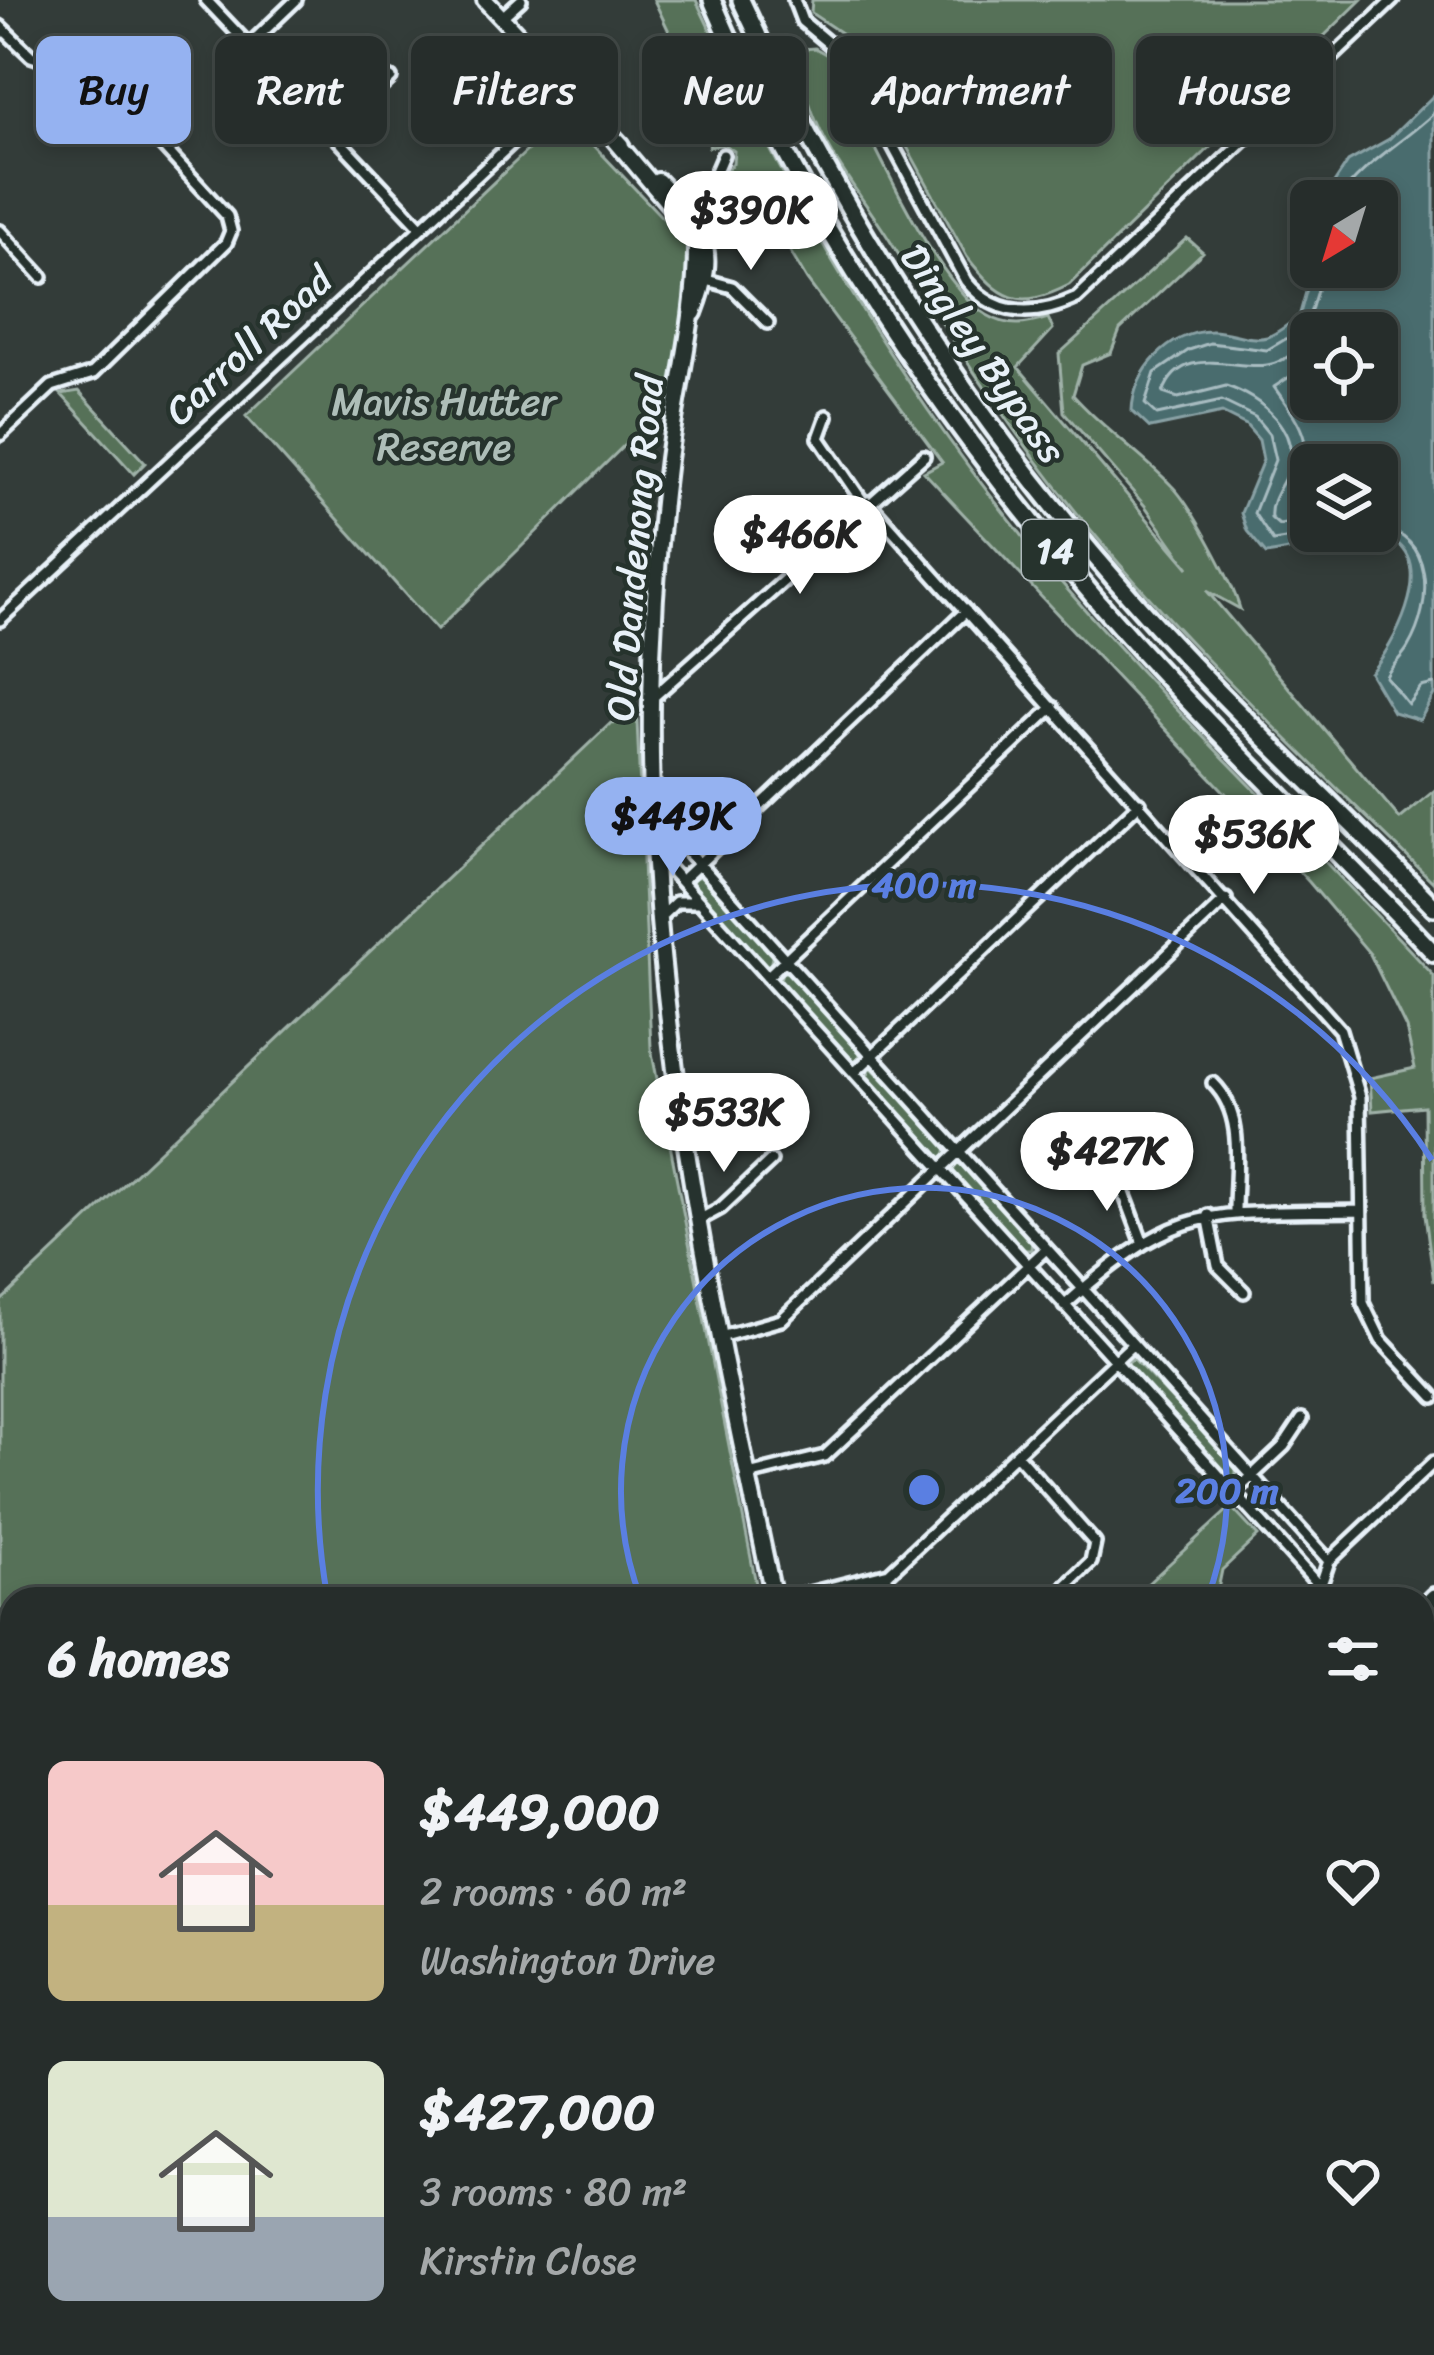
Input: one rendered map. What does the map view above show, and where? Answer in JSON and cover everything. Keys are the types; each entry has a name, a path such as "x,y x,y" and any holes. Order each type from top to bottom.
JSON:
{"highway":[{"name":"Dingley Bypass","path":"712,0 846,259 998,479 1097,601 1434,953"},
{"name":"Dingley Bypass","path":"741,0 856,223 914,317 1012,453 1141,610 1434,907"}],"main road":[{"name":"Old Dandenong Road","path":"485,0 518,36"},
{"name":"Old Dandenong Road","path":"618,143 685,215 702,243 666,481 651,699 657,921 668,1043 697,1221 771,1587"}],"street":[{"path":"206,0 240,36"},
{"path":"258,36 296,0"},
{"path":"501,18 521,0"},
{"path":"794,0 796,13 806,25 845,57 966,281 996,306 1030,313 1076,298 1394,0"},
{"path":"799,36 806,25"},
{"path":"0,26 31,56 102,80 227,216 231,231 226,243 93,374 52,386 0,436"},
{"path":"387,83 392,78"},
{"path":"344,144 419,225"},
{"name":"Carroll Road","path":"0,620 505,144"},
{"path":"685,215 707,191 723,155"},
{"path":"0,231 42,277"},
{"path":"0,257 13,245"},
{"path":"697,278 732,287 768,323"},
{"path":"827,416 819,438 866,504 1325,1008 1346,1040 1360,1097 1360,1291 1366,1313 1387,1348 1434,1397"},
{"path":"651,699 924,456"},
{"path":"681,881 966,611"},
{"path":"767,977 1053,707"},
{"path":"854,1073 1140,803"},
{"path":"653,825 672,834 1327,1564"},
{"path":"654,851 1234,1493 1313,1587"},
{"path":"720,1337 781,1321 1226,899"},
{"path":"657,921 678,901 703,905"},
{"path":"1213,1083 1233,1111 1235,1211"},
{"path":"697,1221 715,1213 771,1161"},
{"path":"1115,1169 1142,1241"},
{"path":"1064,1306 1142,1241 1208,1215 1360,1211"},
{"path":"1208,1215 1218,1266 1244,1292"},
{"path":"748,1475 825,1456 1046,1249"},
{"path":"838,1587 886,1576 1133,1344"},
{"path":"1234,1493 1290,1440 1303,1419"},
{"path":"1016,1454 1095,1543 1091,1562 1065,1587"},
{"path":"1320,1587 1327,1564 1434,1462"},
{"path":"886,1576 890,1587"}],"green space":[{"path":"654,0 696,0 713,36 671,36"},
{"path":"812,0 1361,0 1324,36 1136,36 1136,144 1213,144 1069,285 1023,299 1001,292 967,257 905,144 1112,144 1112,36 846,36 811,13"},
{"path":"815,48 830,58 830,144 874,144 944,270 987,315 1010,324 1048,318 1053,329 1018,367 1189,568 1145,506 1064,412 1059,354 1187,238 1203,252 1120,330 1111,353 1082,365 1073,395 1179,495 1210,544 1240,609 1207,591 1400,819 1434,791 1434,883 1157,607 1023,442 829,148 806,88 806,49"},
{"name":"Mavis Hutter Reserve","path":"534,144 593,144 694,251 668,402 437,630 246,416"},
{"path":"724,144 767,144 891,355 984,487 1081,606 1434,976 1434,1282 1425,1215 1424,1106 1372,1111 1370,1078 1415,1068 1406,1028 1370,954 1309,882 924,472 942,462 807,280 757,195 730,198 732,184 717,180 733,163 734,151"},
{"path":"79,391 145,463 134,474 61,394"},
{"path":"637,720 651,1048 757,1587 0,1587 0,1302 611,723"},
{"path":"703,876 773,953 770,966 762,964 694,889 692,878"},
{"path":"782,972 791,973 861,1050 858,1062 849,1061 779,983"},
{"path":"871,1067 947,1146 945,1158 936,1157 866,1079"},
{"path":"956,1163 964,1165 1032,1240 1031,1250 1021,1250 952,1175"},
{"path":"1133,1358 1236,1466 1236,1478 1226,1477 1130,1372 1127,1363"},
{"path":"1231,1507 1258,1536 1222,1570 1218,1587 1144,1587"}],"water":[{"path":"1434,95 1434,694 1420,720 1393,712 1370,673 1399,627 1411,589 1412,571 1398,544 1398,444 1290,444 1290,550 1266,554 1247,531 1241,513 1263,460 1259,440 1246,425 1222,413 1150,428 1132,411 1146,368 1181,338 1211,331 1267,337 1290,323 1290,420 1398,420 1398,312 1300,312 1307,288 1398,288 1398,180 1336,180 1348,162 1389,139"}]}
